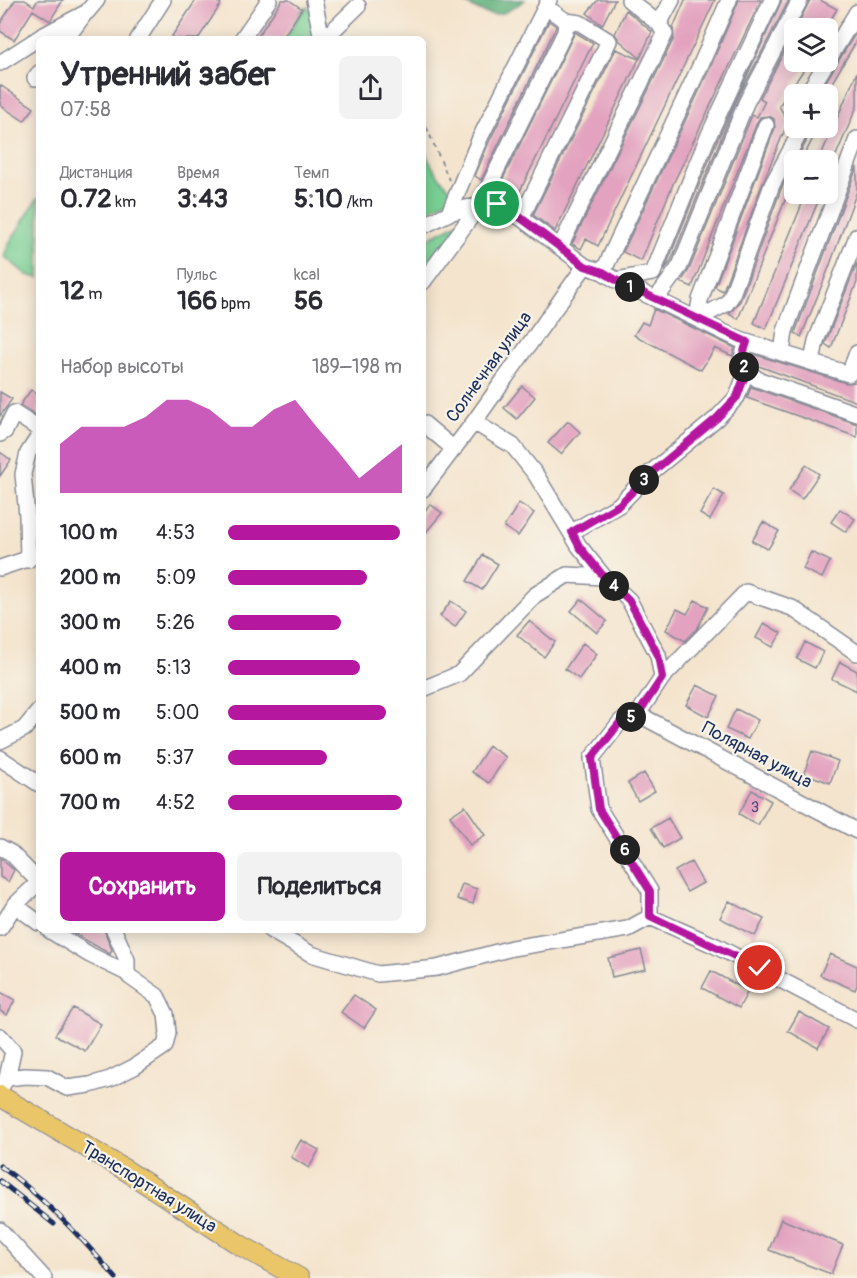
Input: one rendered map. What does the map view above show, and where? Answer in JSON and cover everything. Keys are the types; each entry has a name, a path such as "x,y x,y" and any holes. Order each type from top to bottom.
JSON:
{"main road":[{"name":"Транспортная улица","path":"2,1087 240,1245 291,1275"}],"street":[{"path":"140,36 163,0"},
{"path":"244,36 269,0"},
{"path":"314,0 322,36"},
{"path":"659,24 672,0"},
{"path":"609,276 729,0"},
{"path":"609,276 654,273 703,148 772,0"},
{"path":"656,299 680,266 746,103 800,0"},
{"path":"560,247 665,34 659,24 634,2"},
{"path":"449,213 480,138 547,3 566,21 580,23 609,41 521,218"},
{"path":"68,36 92,6"},
{"path":"42,36 92,6"},
{"path":"326,36 358,6"},
{"path":"838,44 857,12"},
{"path":"426,278 479,206 565,32 566,21"},
{"path":"0,63 36,40"},
{"path":"697,319 700,300 766,125"},
{"path":"697,319 726,304 731,297 772,185 797,138"},
{"path":"782,353 785,331 857,139"},
{"path":"458,192 479,206"},
{"path":"426,224 449,213 497,204 521,218 585,266 747,342 849,374 857,353"},
{"path":"812,362 816,341 857,236"},
{"name":"Солнечная улица","path":"426,485 585,266"},
{"path":"747,342 740,364 757,379 857,414"},
{"path":"572,532 619,505 650,474 717,418 737,397 747,370"},
{"path":"0,434 5,431 14,413 36,427"},
{"path":"474,422 513,446 536,475 579,546 604,577 629,600 658,655 662,678"},
{"path":"426,426 454,449"},
{"path":"0,568 34,558 23,474 28,453 36,441"},
{"path":"426,688 459,674 536,595 567,575 604,577"},
{"path":"650,916 650,891 599,809 592,758 621,721 638,714 662,678 746,592 792,608 857,653"},
{"name":"Полярная улица","path":"638,714 857,831"},
{"path":"0,741 24,729 36,715"},
{"path":"0,758 36,782"},
{"path":"0,847 11,853 36,879"},
{"path":"0,928 15,906 36,885"},
{"path":"15,906 36,921"},
{"path":"275,933 311,954 378,974 437,968 512,948 628,929 650,916"},
{"path":"650,916 716,946 857,1020"},
{"path":"2,1087 25,1076 47,1077 67,1088 90,1085 110,1079 134,1067 165,1046 168,1033 166,1014 157,996 127,973 90,955 54,933"},
{"path":"115,933 127,960 127,973"},
{"path":"0,1036 13,1051 2,1087"},
{"path":"0,1230 45,1278"}],"path":[{"path":"426,126 450,182 458,192"}],"green space":[{"path":"463,0 525,0 496,15 483,12"},
{"path":"307,7 315,16 314,36 287,36 303,9"},
{"path":"426,153 435,172 456,194 426,213"},
{"path":"36,201 36,277 27,275 4,256"},
{"path":"468,218 426,271 426,239"}],"building":[{"path":"15,0 25,0 34,6 38,0 63,0 50,21 33,10 14,40 0,31 0,24"},
{"path":"196,0 214,0 221,4 200,36 172,36"},
{"path":"282,0 289,0 302,9 284,36 258,36"},
{"path":"598,0 615,0 602,25 587,13"},
{"path":"685,0 715,0 598,246 586,239 581,249 572,244 674,38 673,28"},
{"path":"739,0 761,0 673,184 641,261 623,252 710,68"},
{"path":"782,0 789,0 737,99 671,261 664,271 716,143"},
{"path":"810,0 820,0 837,9 832,18 801,18"},
{"path":"626,10 652,32 640,58 615,34"},
{"path":"549,21 556,26 555,29 481,180 475,176 489,142"},
{"path":"857,31 857,40 833,84 824,84 832,72 838,72 838,62"},
{"path":"575,32 593,43 516,199 498,189"},
{"path":"616,49 639,59 555,231 533,215"},
{"path":"784,52 784,72 802,72 794,84 784,84 784,99 779,106 784,115 784,132 723,291 715,287 775,128 774,119 769,116 760,117 757,122 692,287 681,282 689,270 752,115 757,117 765,101 760,98"},
{"path":"857,72 857,106 838,151 823,150 828,138 838,138 838,116"},
{"path":"0,85 34,108 24,121 0,105"},
{"path":"807,138 813,138 807,150 802,150"},
{"path":"857,167 857,191 801,337 795,333"},
{"path":"784,183 784,203 738,319 729,314 740,301"},
{"path":"802,204 817,204 766,329 754,323"},
{"path":"857,263 857,282 831,348 825,344"},
{"path":"654,309 735,348 732,356 715,348 701,370 634,335 642,322 648,325"},
{"path":"753,354 846,383 857,382 857,402 756,365 751,361"},
{"path":"522,386 535,397 517,419 504,408"},
{"path":"751,387 857,424 857,437 747,398"},
{"path":"31,390 36,394 36,415 20,405"},
{"path":"0,392 12,399 0,416"},
{"path":"568,421 580,432 561,454 548,443"},
{"path":"0,452 11,460 0,476"},
{"path":"806,465 819,474 802,499 789,490"},
{"path":"714,489 724,495 710,520 700,514"},
{"path":"519,503 534,513 518,536 504,527"},
{"path":"430,504 442,513 426,532 426,509"},
{"path":"840,509 855,519 846,532 831,522"},
{"path":"763,522 779,531 768,549 752,541"},
{"path":"811,552 830,561 822,578 803,569"},
{"path":"483,555 498,564 482,590 467,581"},
{"path":"581,599 607,621 597,633 571,611"},
{"path":"695,600 708,607 697,629 685,641 666,630 677,609 687,614"},
{"path":"451,601 466,611 455,627 440,616"},
{"path":"529,621 555,642 544,657 517,635"},
{"path":"764,623 781,633 773,647 756,638"},
{"path":"805,642 823,652 815,668 797,659"},
{"path":"583,643 597,654 579,679 565,669"},
{"path":"840,662 857,671 857,691 832,679"},
{"path":"697,685 719,696 708,717 686,705"},
{"path":"736,709 758,720 748,739 726,729"},
{"path":"489,746 506,757 489,783 472,772"},
{"path":"812,751 838,761 830,783 804,773"},
{"path":"644,773 655,791 638,801 628,783"},
{"path":"752,790 771,801 758,825 739,814"},
{"path":"465,806 485,835 470,845 450,816"},
{"path":"668,818 680,838 663,848 651,828"},
{"path":"0,858 14,870 8,882 0,877"},
{"path":"691,862 703,883 687,892 675,871"},
{"path":"462,884 477,889 473,904 457,899"},
{"path":"729,901 764,919 755,936 720,918"},
{"path":"73,933 105,933 112,950 110,954"},
{"path":"641,950 646,969 612,977 608,958"},
{"path":"830,954 857,966 855,990 820,975"},
{"path":"711,971 748,991 739,1008 702,988"},
{"path":"0,992 15,1000 7,1015 0,1011"},
{"path":"354,995 376,1010 364,1028 341,1012"},
{"path":"73,1008 101,1024 85,1051 55,1035"},
{"path":"799,1012 829,1029 818,1048 788,1031"},
{"path":"301,1140 319,1150 309,1168 291,1157"},
{"path":"781,1219 843,1245 831,1274 769,1250"}],"railway":[{"path":"0,1166 61,1218 116,1278"},
{"path":"0,1181 54,1224"}],"route":[{"path":"497,204 521,218 585,266 603,272 747,342 740,364 747,370 737,397 717,418 650,474 619,505 572,532 579,546 604,577 629,600 658,655 662,678 638,714 621,721 592,758 599,809 650,891 650,916 760,968"}]}
